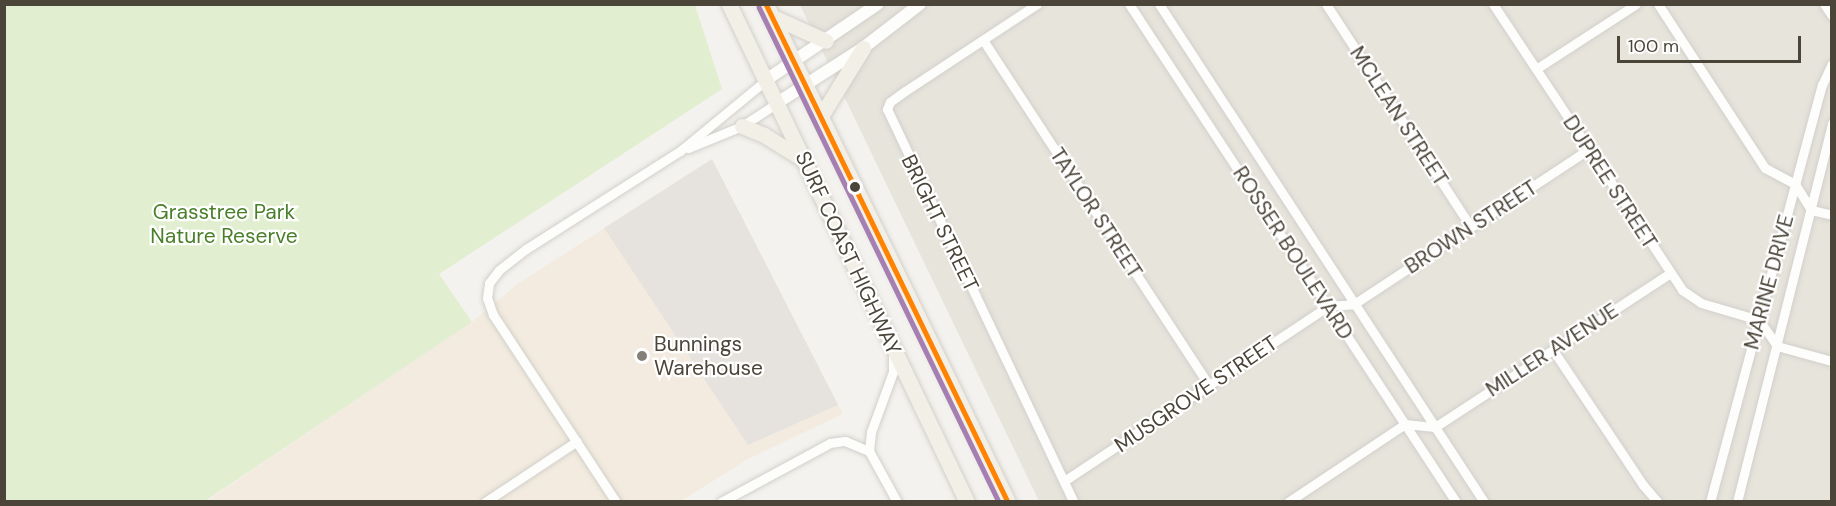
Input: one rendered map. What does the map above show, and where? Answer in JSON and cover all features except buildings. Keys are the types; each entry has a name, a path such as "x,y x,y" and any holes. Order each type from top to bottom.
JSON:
{"main road":[{"name":"SURF COAST HIGHWAY","path":"729,4 967,501"},
{"name":"SURF COAST HIGHWAY","path":"769,10 1008,501"},
{"path":"769,10 826,41"},
{"path":"821,116 863,48"},
{"path":"742,126 764,135 804,160"}],"street":[{"path":"616,501 493,315 487,298 489,283 499,270 526,249 680,151 766,80 878,4"},
{"path":"680,151 742,126 863,48 921,4"},
{"name":"BRIGHT STREET","path":"1037,4 890,102 888,116 1074,501"},
{"name":"ROSSER BOULEVARD","path":"1129,4 1456,501"},
{"name":"ROSSER BOULEVARD","path":"1159,4 1484,501"},
{"name":"MCLEAN STREET","path":"1326,4 1471,226"},
{"name":"DUPREE STREET","path":"1493,4 1682,290 1701,303 1759,320"},
{"path":"1536,69 1635,4"},
{"path":"1658,4 1765,168 1795,184 1811,210 1832,215"},
{"path":"1824,4 1832,16"},
{"name":"TAYLOR STREET","path":"983,40 1209,385"},
{"name":"MARINE DRIVE","path":"1710,501 1822,85 1832,63"},
{"name":"MARINE DRIVE","path":"1737,501 1832,123"},
{"name":"BROWN STREET","path":"1354,304 1589,149"},
{"name":"MILLER AVENUE","path":"1435,427 1670,273"},
{"path":"1328,306 1354,304"},
{"name":"MUSGROVE STREET","path":"1064,481 1328,306"},
{"path":"1759,320 1777,346 1832,361"},
{"path":"868,451 871,432 892,372 893,349"},
{"path":"1553,350 1643,485 1658,501"},
{"path":"1288,501 1405,424 1435,427"},
{"path":"485,501 577,441"},
{"path":"721,501 830,443 845,441 868,451 883,473 897,501"}],"shaded area":[{"path":"800,5 1831,5 1831,501 1039,501"},
{"path":"712,159 843,414 748,459 681,501 205,502 472,322 516,285"},
{"path":"712,159 838,405 748,445 604,228"}],"green space":[{"name":"Grasstree Park Nature Reserve","path":"4,5 695,5 722,89 439,274 472,322 205,501 5,501"}],"transit line":[{"path":"766,4 1008,502"},
{"path":"759,7 999,502"}],"place":[{"name":"Bunnings Warehouse","path":"642,356"}]}
